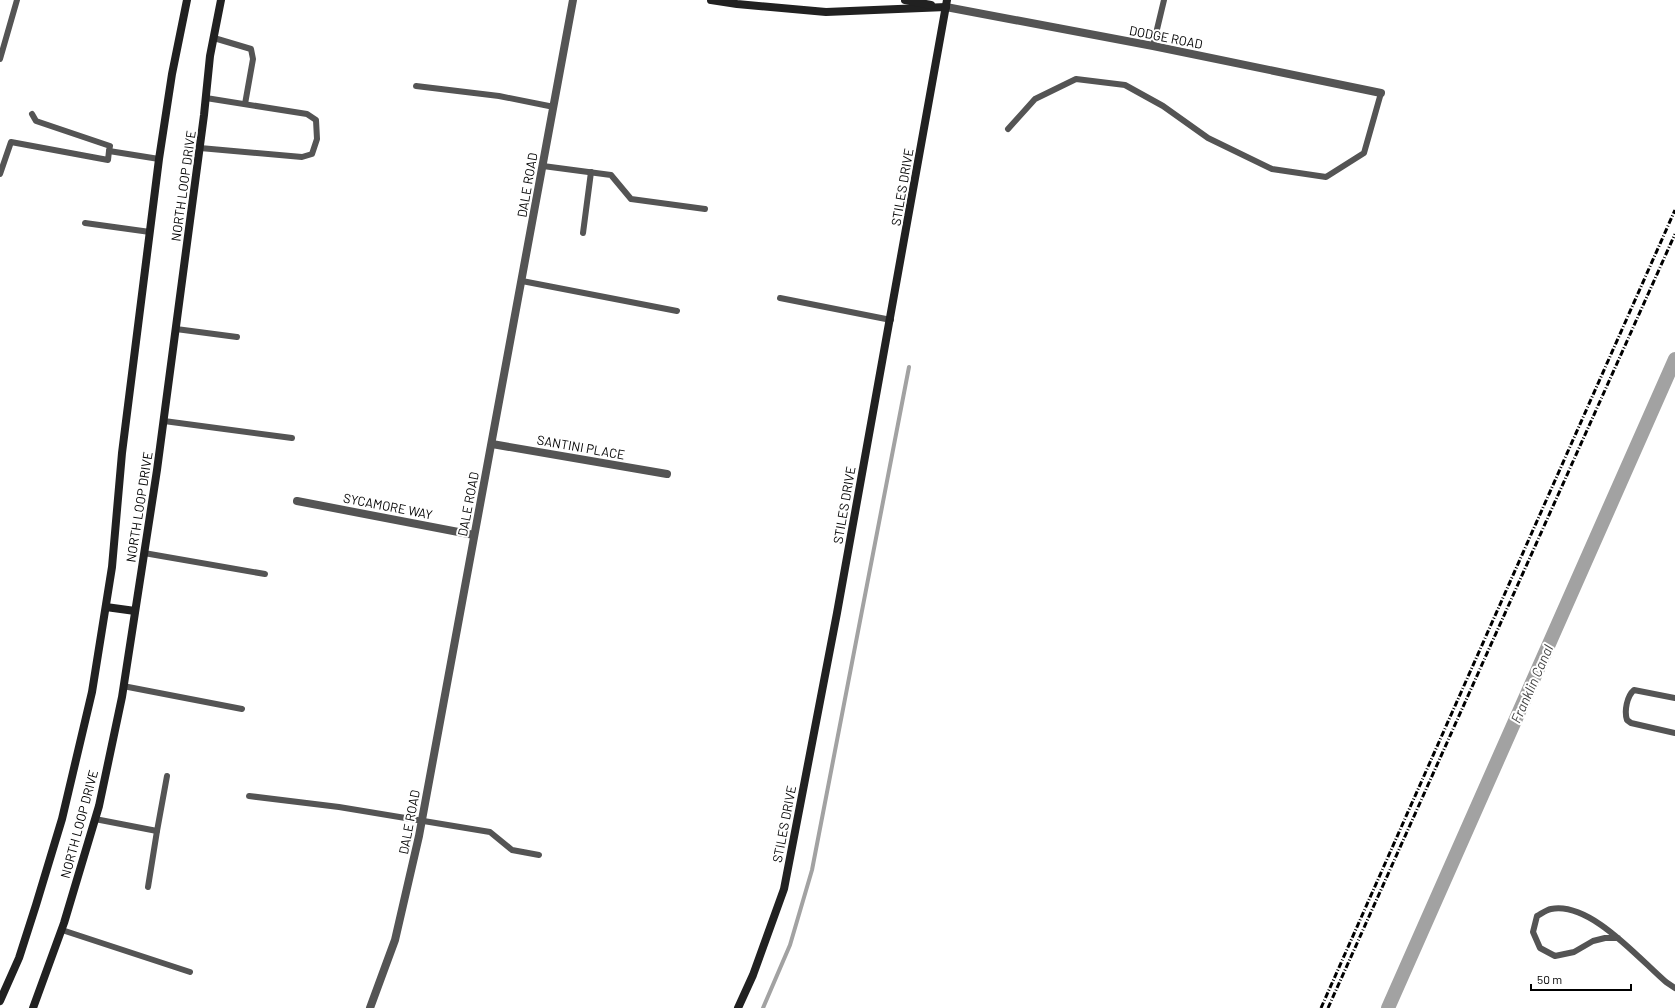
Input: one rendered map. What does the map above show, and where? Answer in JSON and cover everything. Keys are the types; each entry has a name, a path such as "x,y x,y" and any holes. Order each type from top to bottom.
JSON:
{"main road":[{"path":"220,4 225,0"},
{"name":"DODGE ROAD","path":"711,0 737,4 826,12 947,4"},
{"name":"DODGE ROAD","path":"905,0 947,4"},
{"name":"NORTH LOOP DRIVE","path":"0,1001 19,958 62,819 92,692 112,567 122,453 159,159 172,74 186,2"},
{"name":"NORTH LOOP DRIVE","path":"33,1008 62,930 95,819 123,686 164,420 214,38 220,4"},
{"name":"STILES DRIVE","path":"738,1008 753,975 784,889 837,613 947,4"},
{"path":"106,607 135,611"}],"street":[{"name":"DALE ROAD","path":"370,1008 395,940 422,820 573,0"},
{"name":"DODGE ROAD","path":"947,4 1381,93"},
{"name":"SANTINI PLACE","path":"492,444 667,474"},
{"name":"SYCAMORE WAY","path":"297,501 474,535"}],"lane":[{"path":"0,59 17,0"},
{"path":"1154,46 1164,0"},
{"path":"214,38 251,49 253,59 245,104"},
{"path":"1008,129 1035,99 1076,79 1125,84 1163,106 1208,138 1272,169 1326,177 1364,153 1381,93"},
{"path":"416,86 499,96 554,107"},
{"path":"200,148 302,158 312,154 318,139 316,120 308,114 206,98"},
{"path":"0,174 11,142 108,160 110,146 36,121 32,114"},
{"path":"109,151 159,159"},
{"path":"543,166 611,174 631,199 705,209"},
{"path":"582,233 591,172"},
{"path":"85,223 150,232"},
{"path":"522,281 677,311"},
{"path":"780,298 890,320"},
{"path":"176,329 237,337"},
{"path":"164,420 292,438"},
{"path":"144,553 265,574"},
{"path":"123,686 242,709"},
{"path":"1675,698 1634,690 1630,694 1625,715 1627,720 1631,723 1675,733"},
{"path":"148,887 167,776"},
{"path":"249,796 339,807 490,832 512,850 540,855"},
{"path":"95,819 157,831"},
{"path":"1618,938 1599,940 1574,952 1556,956 1540,948 1533,932 1537,916 1550,909 1571,910 1596,920 1618,938 1666,982 1675,988"},
{"path":"62,930 190,972"}],"waterway":[{"name":"Franklin Canal","path":"1388,1008 1675,359"},
{"path":"763,1008 790,945 812,870 909,367"}],"railway":[{"path":"1321,1008 1675,210"},
{"path":"1328,1008 1675,234"}]}
